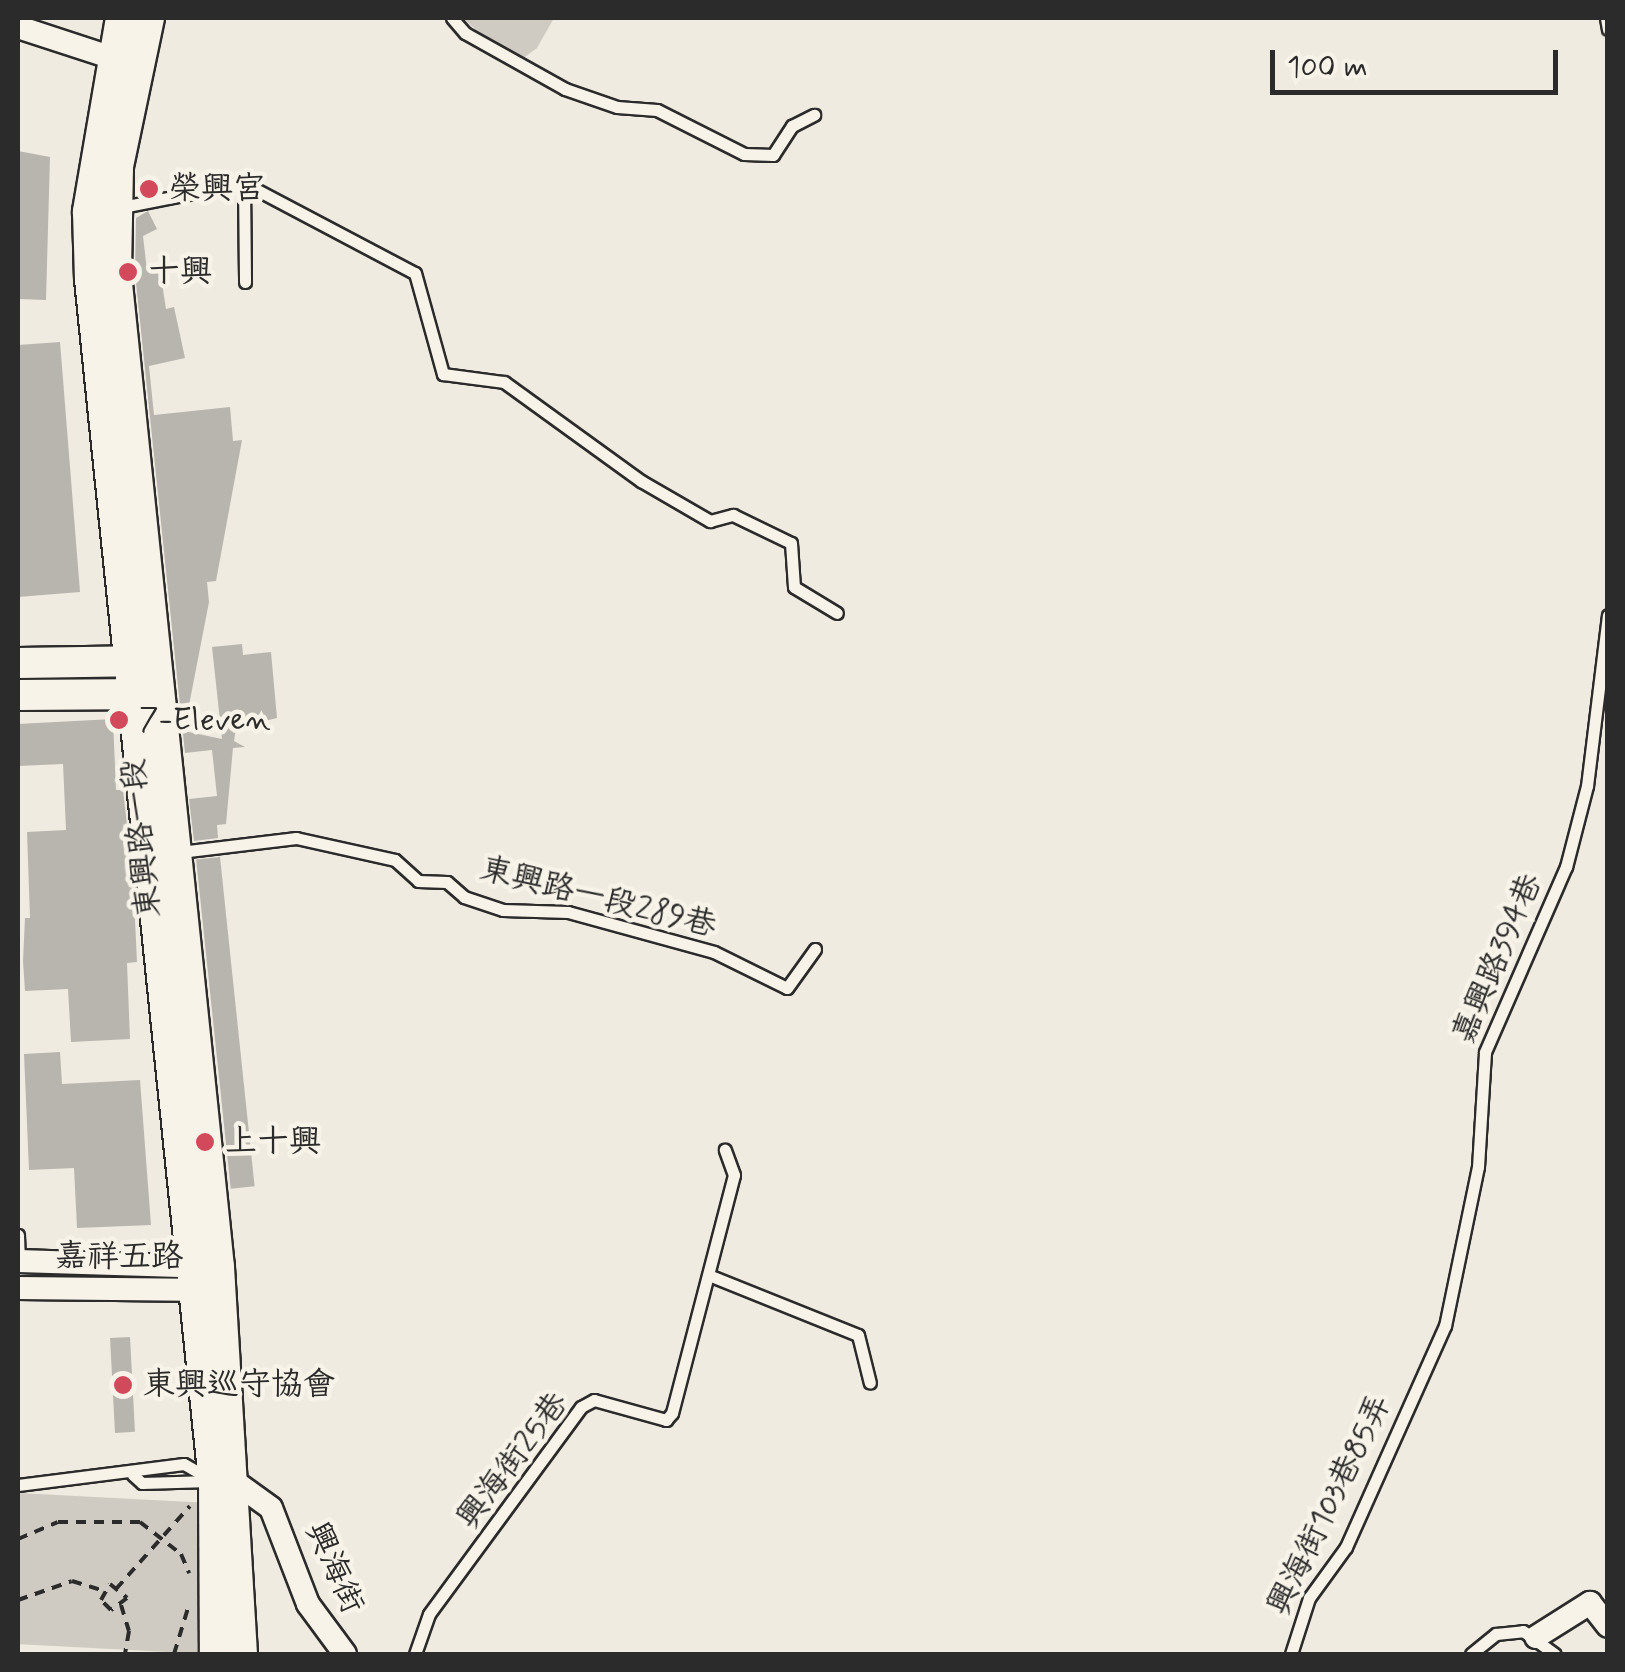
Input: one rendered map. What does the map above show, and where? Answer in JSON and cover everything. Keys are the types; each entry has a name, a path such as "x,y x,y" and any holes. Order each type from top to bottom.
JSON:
{"street":[{"name":"東興路一段","path":"120,18 110,57 102,210 108,492 148,694 242,1654"},
{"name":"東興路一段","path":"102,210 149,18"},
{"path":"18,27 110,57"},
{"path":"18,663 144,661"},
{"name":"東興路一段","path":"148,694 180,852 206,1279"},
{"path":"18,695 148,694"},
{"name":"嘉祥五路","path":"18,1261 206,1279"},
{"name":"嘉祥五路","path":"18,1288 206,1279"},
{"name":"東興路一段","path":"216,1654 224,1482"},
{"name":"興海街","path":"224,1482 271,1508 308,1604 344,1654"},
{"path":"1536,1637 1599,1598 1608,1626"}],"lane":[{"path":"452,18 465,34 565,89 618,107 657,110 744,154 773,155 792,126 814,115"},
{"path":"1606,18 1608,29"},
{"path":"102,210 244,183 415,273 443,374 504,382 710,521 733,515 791,543 794,586 837,613"},
{"path":"244,183 245,282"},
{"name":"嘉興路394巷","path":"1446,1326 1478,1167 1486,1052 1566,867 1586,786 1608,615"},
{"name":"東興路一段289巷","path":"180,852 252,847 260,837 277,836 395,860 418,881 447,882 464,897 504,910 568,912 714,952 787,988 814,949"},
{"name":"興海街25巷","path":"415,1654 429,1614 581,1406 594,1400 666,1420 672,1413 711,1276 734,1175 725,1150"},
{"path":"18,1235 18,1261"},
{"path":"711,1276 858,1334 870,1383"},
{"name":"興海街103巷85弄","path":"1291,1654 1310,1598 1346,1548 1446,1326"},
{"path":"18,1486 132,1474 184,1464 224,1482"},
{"path":"1471,1654 1496,1634 1536,1637 1555,1654"}],"path":[{"path":"116,1589 163,1535 224,1482"},
{"path":"18,1538 90,1518 140,1522 163,1535 181,1554 190,1582"},
{"path":"18,1600 72,1581 102,1590"},
{"path":"110,1584 116,1589 127,1598 112,1610 101,1600 102,1590 110,1584"},
{"path":"174,1654 190,1597"},
{"path":"121,1605 129,1630 125,1654"}],"shaded area":[{"path":"463,18 554,18 537,48 514,65"},
{"path":"18,1493 210,1503 202,1654 18,1644"}],"building":[{"path":"18,151 50,157 46,300 18,299"},
{"path":"148,211 157,229 143,236 147,271 160,270 166,309 174,307 185,358 149,366 154,415 230,407 233,441 242,440 216,581 207,582 209,602 184,731 222,739 212,647 242,644 243,655 271,652 277,718 236,728 234,741 245,747 233,748 226,824 217,825 218,838 194,841 189,799 217,796 212,750 185,753 135,273 136,218"},
{"path":"60,342 80,592 18,597 18,345"},
{"path":"113,719 116,790 123,790 133,878 137,962 127,963 130,1039 71,1042 68,989 25,991 23,961 25,918 30,918 27,832 66,830 63,764 18,766 18,724"},
{"path":"220,857 255,1186 231,1189 196,860"},
{"path":"60,1052 62,1084 140,1080 151,1225 77,1228 74,1168 29,1170 24,1054"},
{"name":"東興巡守協會","path":"130,1337 135,1432 115,1433 110,1338"}],"place":[{"name":"榮興宮","path":"149,189"},
{"name":"十興","path":"128,272"},
{"name":"7-Eleven","path":"119,720"},
{"name":"上十興","path":"205,1142"},
{"name":"東興巡守協會","path":"123,1385"}]}
